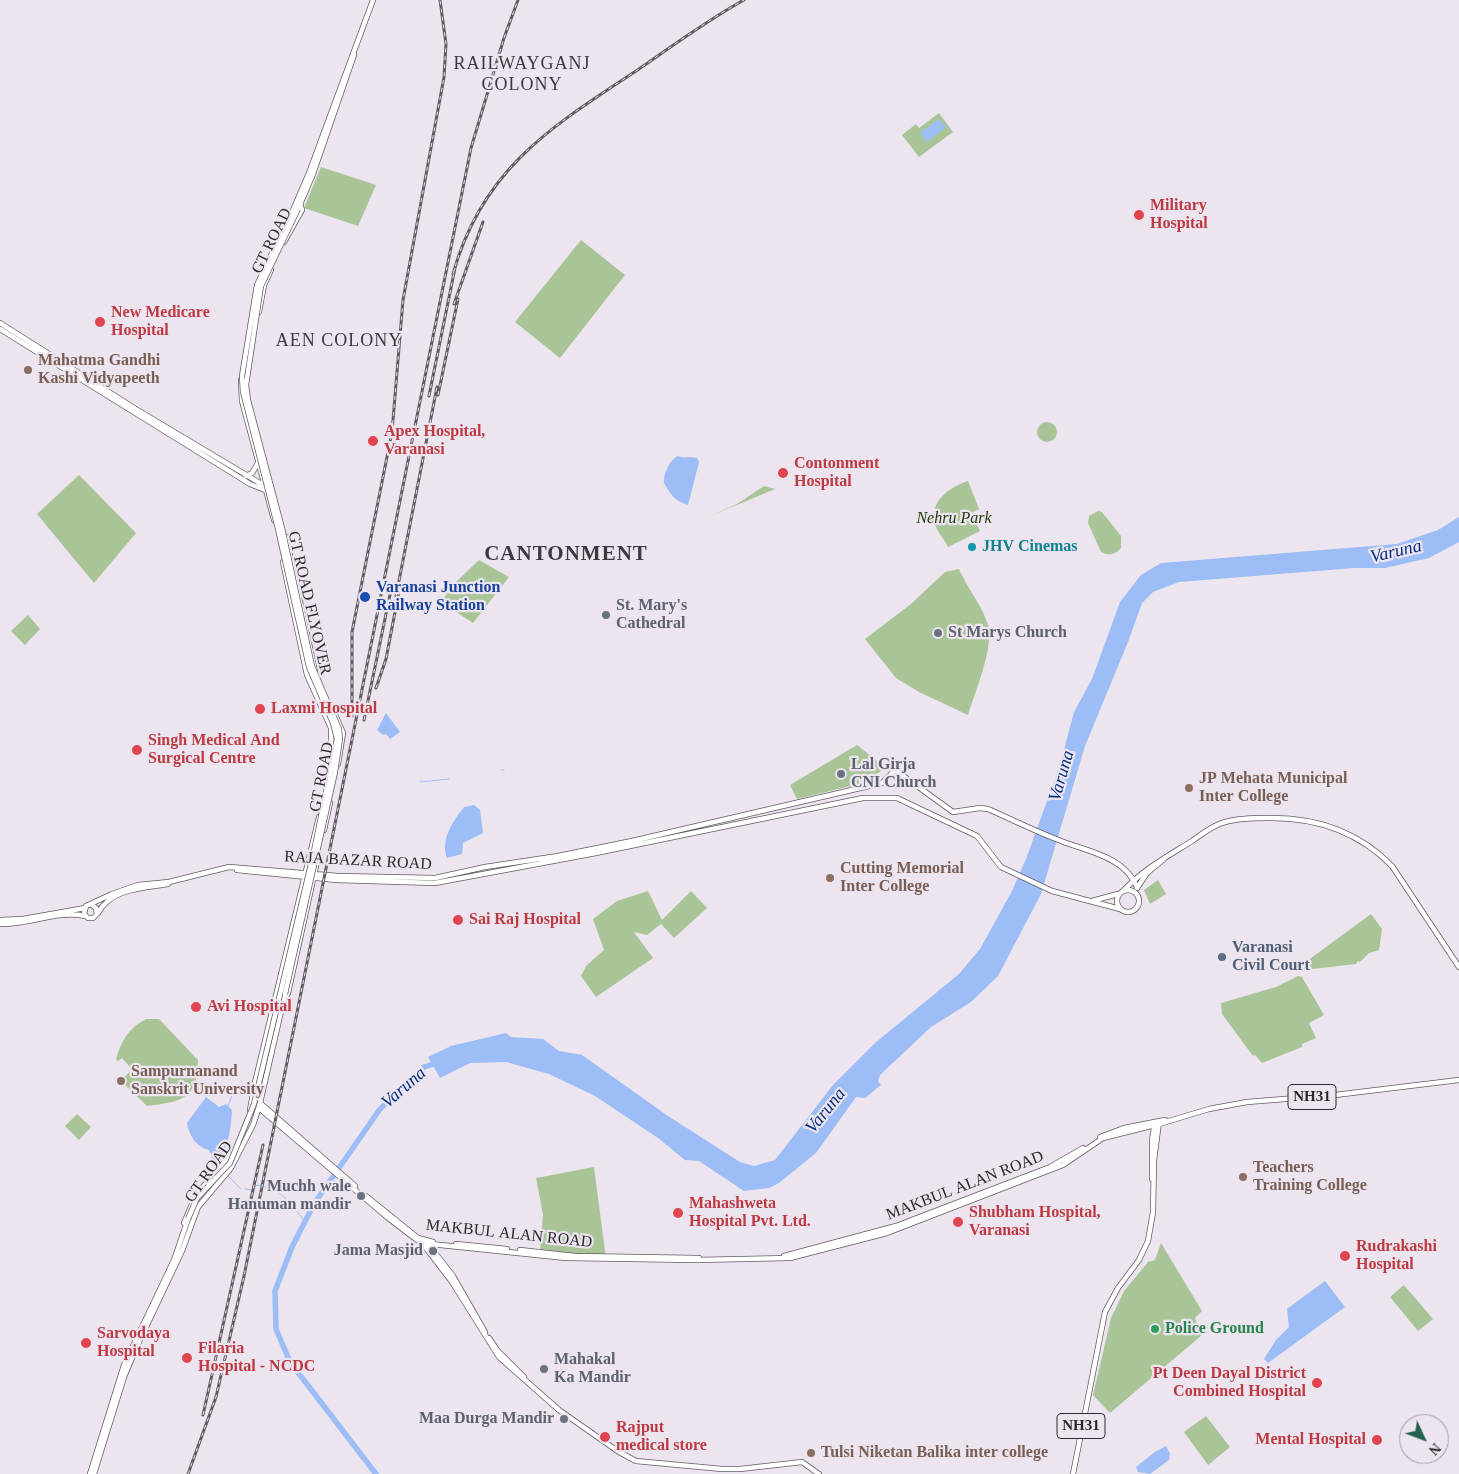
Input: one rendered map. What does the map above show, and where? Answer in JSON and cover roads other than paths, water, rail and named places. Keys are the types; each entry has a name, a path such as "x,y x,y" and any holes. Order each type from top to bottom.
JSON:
{"main road":[{"name":"GT ROAD","path":"186,1232 184,1221 196,1195 233,1153 249,1114 303,875 326,786 333,742 328,718 307,675 279,541 242,401 241,375 256,284 292,207 299,203 311,174 373,0"},
{"name":"GT ROAD","path":"94,1474 129,1352 201,1201 231,1168 240,1153 259,1105 283,1001 288,994 343,733 340,721 316,675 292,560 248,395 250,364 264,285 280,250 302,210 299,203"},
{"name":"GT ROAD FLYOVER","path":"186,1232 188,1220 197,1198 234,1156 254,1104 314,851 336,740 333,723 308,667 285,556 244,401 242,385 257,285 299,203"},
{"name":"GT ROAD FLYOVER","path":"283,1001 334,778 340,739 337,722 312,666 288,555 248,400 246,385 261,286 296,208"},
{"path":"0,323 165,429"},
{"path":"0,329 264,487"},
{"path":"205,452 250,484 264,487"},
{"path":"246,476 252,472 258,463"},
{"name":"RAJA BAZAR ROAD","path":"98,913 105,902 126,892 175,883 216,872 242,870 314,876 435,882 743,816 882,782 894,770 953,812 980,808 988,809 1069,844 1085,848 1112,860 1134,879"},
{"name":"RAJA BAZAR ROAD","path":"526,863 863,798 897,798 977,836 1001,867 1052,891 1088,902"},
{"path":"1088,902 1118,894 1134,879 1219,824 1231,821 1290,818 1320,823 1340,830 1367,844 1392,866 1459,967"},
{"path":"1088,902 1126,912 1136,909 1139,903 1138,887 1142,879 1165,858"},
{"name":"RAJA BAZAR ROAD","path":"92,905 102,898 138,885 175,880 223,868 245,867 303,875"},
{"path":"1134,879 1138,887"},
{"path":"1124,890 1131,890 1137,894"},
{"path":"1118,894 1116,903 1120,909"},
{"path":"0,920 23,919 76,911 92,905 98,913 91,918 76,911"},
{"path":"85,908 85,916"},
{"path":"0,924 23,923 67,912"},
{"name":"NH31","path":"1073,1474 1092,1372 1106,1312 1118,1288 1139,1260 1148,1241 1153,1212 1157,1123 1227,1105 1335,1096 1459,1080"},
{"path":"252,1097 358,1191"},
{"path":"259,1105 282,1122 314,1153"},
{"name":"MAKBUL ALAN ROAD","path":"358,1191 415,1240 421,1243 606,1260 777,1258 799,1256 897,1229 1063,1165 1103,1138 1157,1123"},
{"name":"MAKBUL ALAN ROAD","path":"358,1191 422,1240 552,1255"},
{"path":"421,1243 452,1282 495,1353 530,1387 605,1444 629,1458 636,1461 731,1469 802,1462 820,1474"},
{"path":"428,1244 453,1276 497,1350 564,1413"},
{"name":"GT ROAD","path":"90,1474 104,1436"}],"water":[{"path":"939,119 946,127 927,142 920,133"},
{"path":"678,456 697,458 699,462 688,505 673,497 664,483 672,460"},
{"path":"1459,517 1459,542 1429,558 1385,568 1354,568 1179,582 1153,592 1142,603 1085,746 1041,894 998,976 971,1002 931,1027 880,1075 878,1081 881,1085 865,1098 856,1097 816,1153 779,1183 769,1188 744,1191 699,1161 685,1160 658,1138 595,1096 549,1074 506,1062 470,1063 440,1078 428,1057 451,1046 506,1033 511,1037 543,1039 559,1051 582,1055 668,1116 740,1162 754,1166 775,1160 833,1085 875,1043 959,974 980,949 1012,891 1026,859 1060,765 1074,712 1092,679 1120,602 1141,575 1161,563 1397,544 1438,530"},
{"path":"386,713 400,732 390,739 386,734 383,735 377,730"},
{"path":"474,805 480,810 483,833 463,843 462,854 447,858 445,844 452,825 464,807"},
{"path":"206,1097 219,1107 226,1104 232,1110 230,1131 226,1145 220,1158 215,1163 209,1150 200,1146 194,1140 189,1132 187,1123"},
{"path":"1325,1281 1345,1307 1268,1363 1264,1359 1276,1340 1289,1327 1287,1309"},
{"path":"1166,1446 1170,1454 1169,1460 1150,1474 1138,1472 1136,1467"}],"waterway":[{"path":"420,782 449,779"},
{"name":"Varuna","path":"376,1474 290,1362 276,1329 275,1291 292,1247 314,1204 380,1109 424,1067 439,1062"},
{"path":"228,1106 233,1093"},
{"path":"220,1157 220,1165"},
{"path":"228,1176 241,1189"},
{"path":"245,1189 252,1190 257,1185 273,1190 285,1198 305,1222"}],"railway":[{"path":"352,716 352,632 392,432 403,300 444,77 446,44 440,0"},
{"path":"188,1474 216,1397 244,1276 471,148 504,38 518,0"},
{"path":"453,274 466,237 482,206 501,178 524,154 548,132 576,112 702,25 744,0"},
{"path":"454,304 483,222"},
{"path":"429,396 455,268"},
{"path":"438,395 458,299"},
{"path":"396,596 437,387"},
{"path":"364,720 392,585"},
{"path":"376,688 386,659 399,591"},
{"path":"203,1415 263,1145"}],"place":[{"name":"Military Hospital","path":"1139,215"},
{"name":"New Medicare Hospital","path":"100,322"},
{"name":"Mahatma Gandhi Kashi Vidyapeeth","path":"28,370"},
{"name":"Apex Hospital, Varanasi","path":"373,441"},
{"name":"Contonment Hospital","path":"783,473"},
{"name":"JHV Cinemas","path":"972,547"},
{"name":"Varanasi Junction Railway Station","path":"365,597"},
{"name":"St. Mary's Cathedral","path":"606,615"},
{"name":"St Marys Church","path":"938,633"},
{"name":"Laxmi Hospital","path":"260,709"},
{"name":"Singh Medical And Surgical Centre","path":"137,750"},
{"name":"Lal Girja CNI Church","path":"841,774"},
{"name":"JP Mehata Municipal Inter College","path":"1189,788"},
{"name":"Cutting Memorial Inter College","path":"830,878"},
{"name":"Sai Raj Hospital","path":"458,920"},
{"name":"Varanasi Civil Court","path":"1222,957"},
{"name":"Avi Hospital","path":"196,1007"},
{"name":"Sampurnanand Sanskrit University","path":"121,1081"},
{"name":"Teachers Training College","path":"1243,1177"},
{"name":"Muchh wale Hanuman mandir","path":"361,1196"},
{"name":"Mahashweta Hospital Pvt. Ltd.","path":"678,1213"},
{"name":"Shubham Hospital, Varanasi","path":"958,1222"},
{"name":"Jama Masjid","path":"433,1251"},
{"name":"Rudrakashi Hospital","path":"1345,1256"},
{"name":"Police Ground","path":"1155,1329"},
{"name":"Sarvodaya Hospital","path":"86,1343"},
{"name":"Filaria Hospital - NCDC","path":"187,1358"},
{"name":"Mahakal Ka Mandir","path":"544,1369"},
{"name":"Pt Deen Dayal District Combined Hospital","path":"1317,1383"},
{"name":"Maa Durga Mandir","path":"564,1419"},
{"name":"Rajput medical store","path":"605,1437"},
{"name":"Mental Hospital","path":"1377,1440"},
{"name":"Tulsi Niketan Balika inter college","path":"811,1453"}],"district":[{"name":"RAILWAYGANJ COLONY","path":"522,74"},
{"name":"AEN COLONY","path":"339,341"},
{"name":"CANTONMENT","path":"566,555"}],"park label":[{"name":"Nehru Park","path":"954,519"}]}
